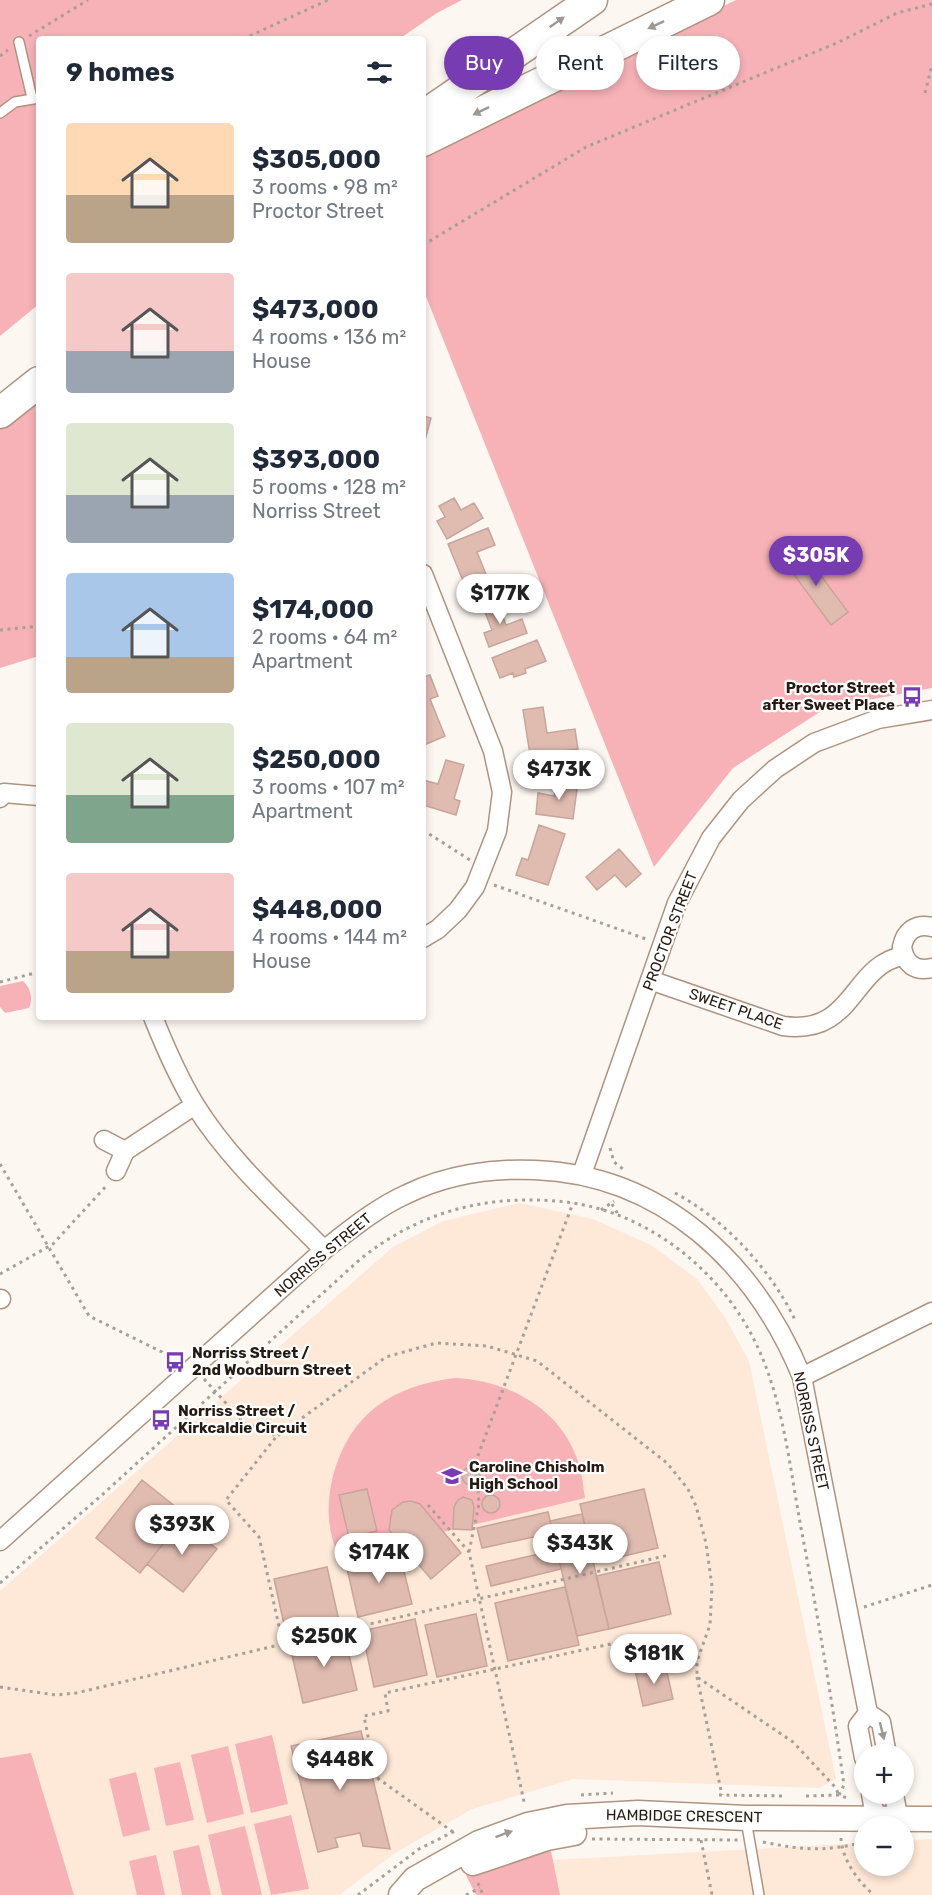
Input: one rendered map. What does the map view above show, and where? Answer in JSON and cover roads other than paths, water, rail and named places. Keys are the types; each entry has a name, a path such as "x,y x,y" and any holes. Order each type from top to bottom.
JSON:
{"main road":[{"path":"426,114 592,0"},
{"path":"426,140 709,0"},
{"path":"0,412 36,384"}],"street":[{"path":"426,582 493,751 502,792 497,831 475,886 458,910 438,929 426,936"},
{"name":"PROCTOR STREET","path":"582,1174 677,903 711,838 741,800 775,769 814,743 856,725 932,710"},
{"path":"1,793 36,796"},
{"path":"932,927 916,927 908,931 903,939 903,956 916,968 932,968"},
{"name":"SWEET PLACE","path":"650,980 783,1026 803,1029 821,1024 836,1013 881,965 893,958 903,956"},
{"path":"154,1020 168,1057 195,1106 221,1142 324,1250"},
{"path":"116,1171 124,1151 195,1106"},
{"path":"104,1140 124,1151"},
{"name":"NORRISS STREET","path":"0,1541 324,1250 369,1215 408,1193 449,1179 515,1169 582,1174 617,1184 651,1199 683,1219 713,1244 740,1273 764,1305 802,1377 858,1608 868,1713 858,1726 861,1744"},
{"path":"802,1377 932,1312"},
{"name":"NORRISS STREET","path":"868,1713 881,1722 885,1744"},
{"name":"HAMBIDGE CRESCENT","path":"401,1895 415,1879 467,1849 528,1825 603,1814 748,1830"},
{"name":"HAMBIDGE CRESCENT","path":"416,1895 470,1864 548,1838 572,1833 632,1828 700,1834 854,1824"}],"lane":[{"path":"0,113 15,102 36,98 19,42"},
{"path":"748,1830 759,1895"}],"place":[{"name":"Proctor Street after Sweet Place","path":"912,697"},
{"name":"Norriss Street / 2nd Woodburn Street","path":"175,1362"},
{"name":"Norriss Street / Kirkcaldie Circuit","path":"161,1420"},
{"name":"Caroline Chisholm High School","path":"452,1476"}]}
